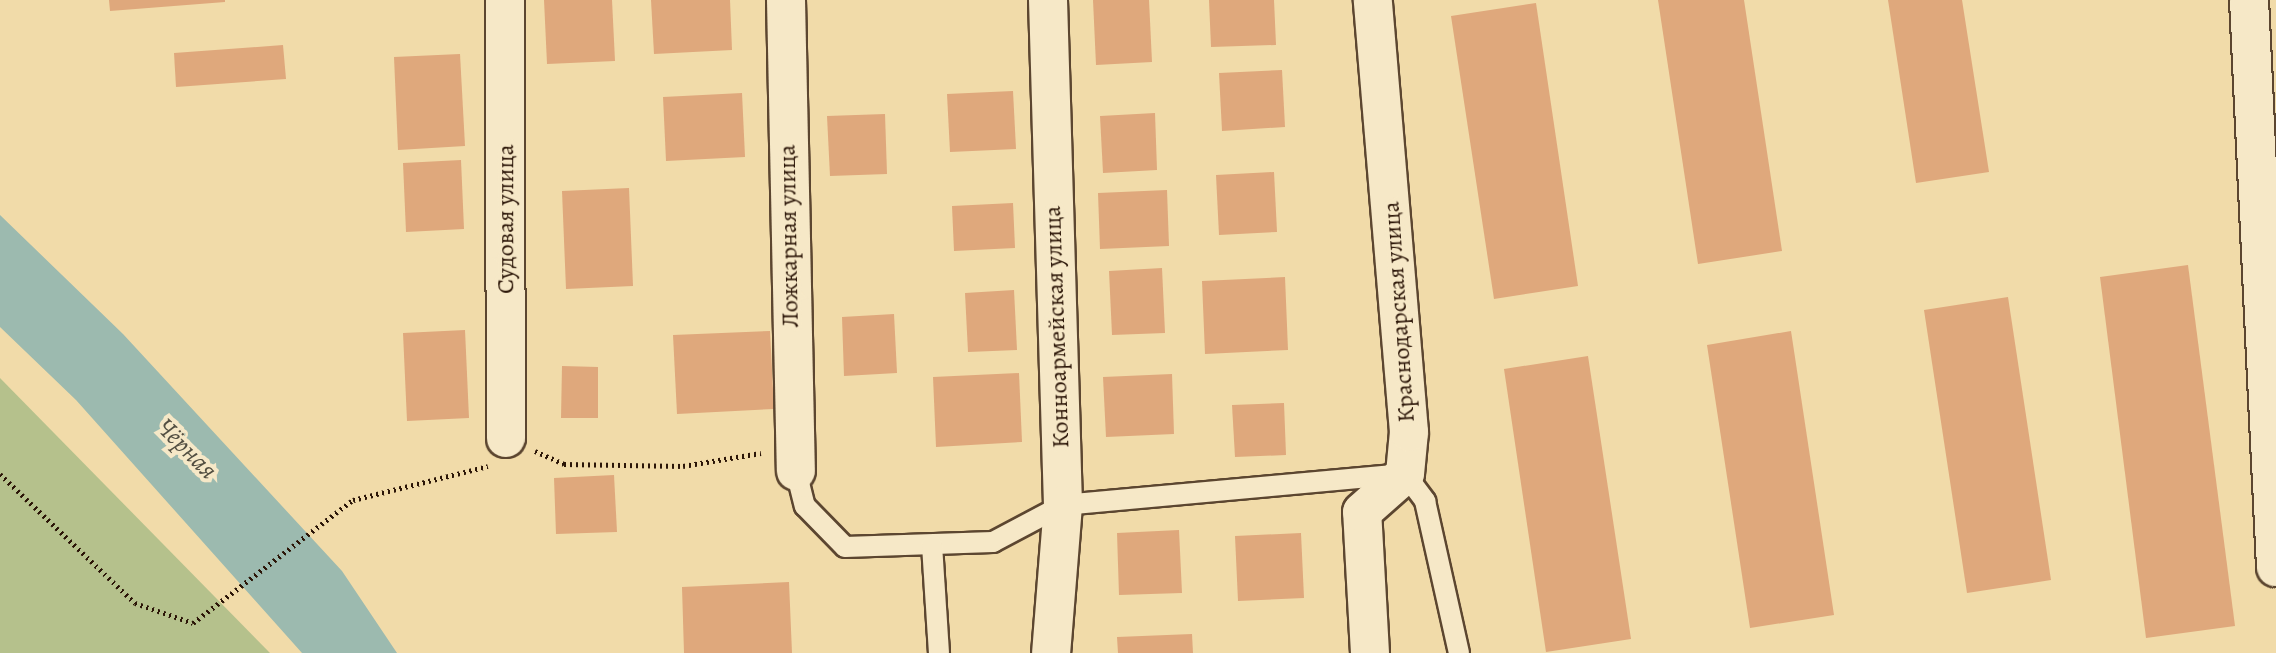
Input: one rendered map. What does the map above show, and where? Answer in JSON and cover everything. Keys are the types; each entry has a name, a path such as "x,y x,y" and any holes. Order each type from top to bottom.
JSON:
{"street":[{"name":"Судовая улица","path":"505,0 506,438"},
{"name":"Ложкарная улица","path":"786,0 793,460"},
{"name":"Конноармейская улица","path":"1048,0 1063,505 1051,653"},
{"name":"Краснодарская улица","path":"1373,0 1409,400 1405,474"},
{"path":"2249,0 2270,388 2276,567"},
{"path":"1370,653 1362,512 1405,474"}],"lane":[{"path":"793,460 805,506 845,547 993,542 1063,505 1405,474 1425,501 1459,653"},
{"path":"932,545 939,653"}],"path":[{"path":"0,474 135,603 193,623 237,584 317,523 353,500 499,463 506,438 564,464 683,466 793,460"}],"green space":[{"path":"0,378 270,653 0,653"}],"water":[{"name":"Чёрная","path":"0,215 123,334 342,571 397,653 302,653 76,400 0,327"}],"building":[{"path":"109,0 225,0 225,2 110,11"},
{"path":"544,0 612,0 615,61 547,64"},
{"path":"651,0 730,0 732,50 654,54"},
{"path":"1093,0 1149,0 1152,62 1096,65"},
{"path":"1209,0 1274,0 1276,45 1211,47"},
{"path":"1658,0 1744,0 1782,251 1698,264"},
{"path":"1888,0 1962,0 1989,172 1916,183"},
{"path":"1536,3 1578,286 1494,299 1451,16"},
{"path":"283,45 286,79 176,87 174,53"},
{"path":"460,54 465,146 398,150 394,57"},
{"path":"1282,70 1285,127 1222,131 1219,73"},
{"path":"1013,91 1016,149 950,152 947,94"},
{"path":"742,93 745,157 666,161 663,97"},
{"path":"1155,113 1157,170 1103,173 1100,116"},
{"path":"885,114 887,174 830,176 827,116"},
{"path":"461,160 464,229 406,232 403,163"},
{"path":"1274,172 1277,232 1219,235 1216,175"},
{"path":"629,188 633,286 566,289 562,191"},
{"path":"1167,190 1169,246 1100,249 1098,193"},
{"path":"1013,203 1015,248 954,251 952,206"},
{"path":"2188,265 2235,626 2146,638 2100,277"},
{"path":"1162,268 1165,333 1112,335 1109,271"},
{"path":"1285,277 1288,350 1205,354 1202,281"},
{"path":"1014,290 1017,350 968,352 965,293"},
{"path":"2008,297 2051,580 1967,593 1924,310"},
{"path":"894,314 897,373 844,376 842,317"},
{"path":"465,330 469,418 407,421 403,333"},
{"path":"770,331 774,409 677,414 673,335"},
{"path":"1791,331 1834,615 1750,628 1707,345"},
{"path":"1588,356 1631,639 1546,652 1504,369"},
{"path":"562,366 598,367 598,418 561,418"},
{"path":"1019,373 1022,442 936,447 933,377"},
{"path":"1172,374 1174,434 1106,437 1103,377"},
{"path":"1284,403 1286,455 1235,457 1232,405"},
{"path":"614,475 617,532 556,534 554,478"},
{"path":"1179,530 1182,593 1119,595 1117,533"},
{"path":"1301,533 1304,598 1238,601 1235,536"},
{"path":"789,582 792,653 684,653 682,587"},
{"path":"1192,634 1193,653 1118,653 1117,637"}]}
